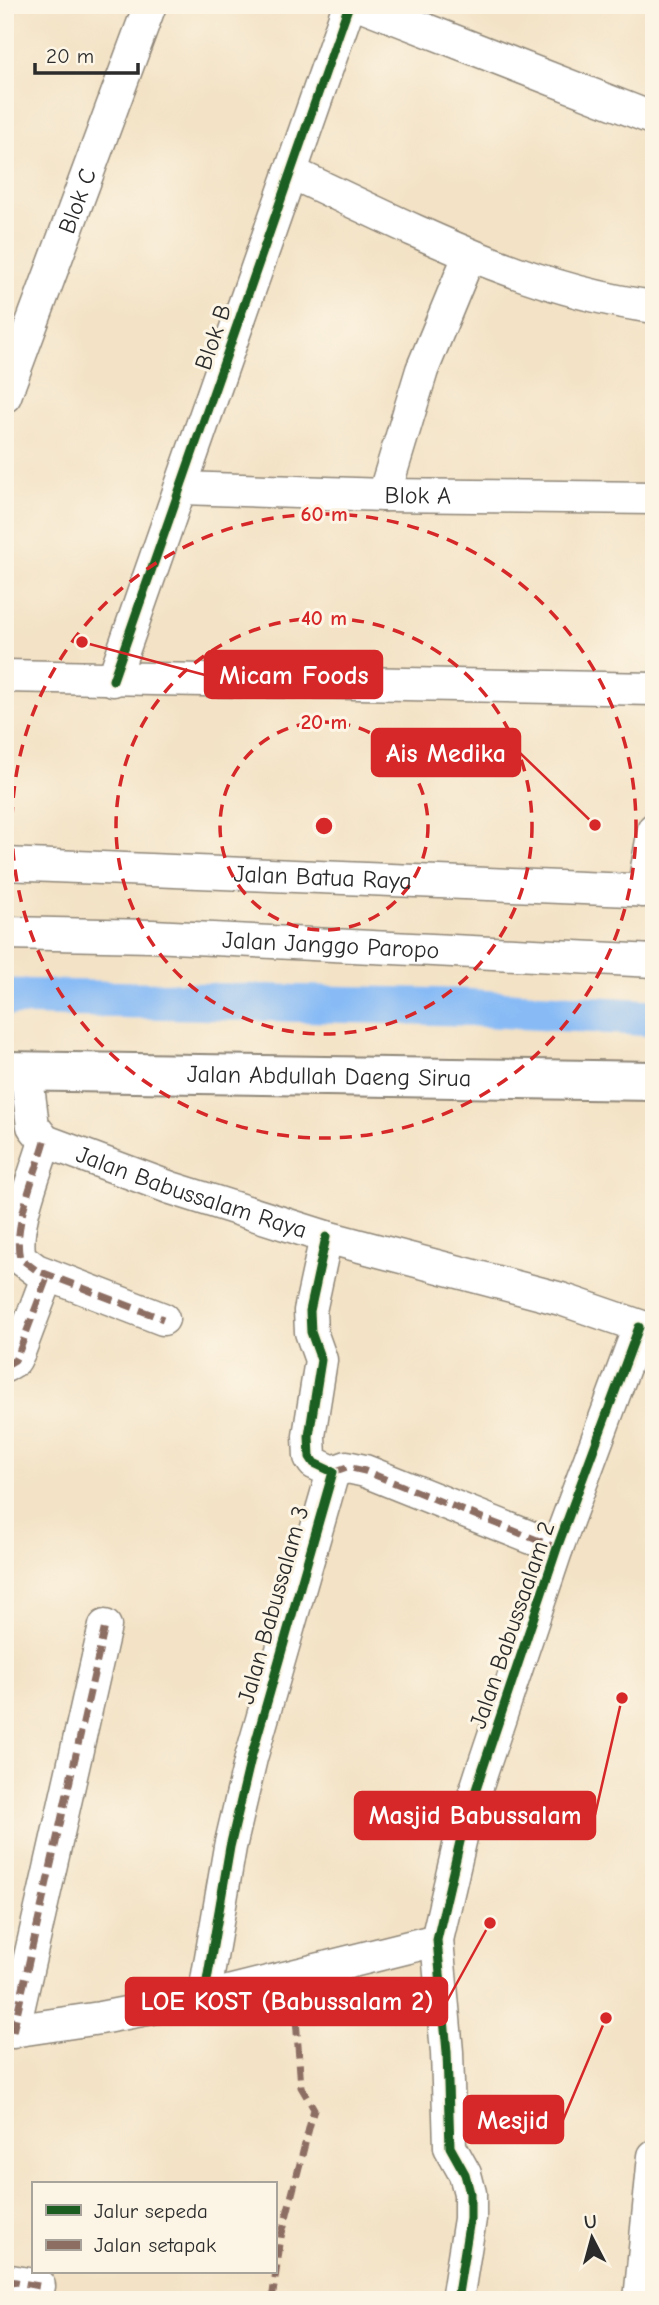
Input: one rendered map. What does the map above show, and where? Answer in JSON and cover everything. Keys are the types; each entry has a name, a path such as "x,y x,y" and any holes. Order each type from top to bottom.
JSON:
{"main road":[{"name":"Jalan Abdullah Daeng Sirua","path":"16,1071 654,1081"}],"street":[{"name":"Blok C","path":"5,396 150,5"},
{"name":"Blok B","path":"113,680 139,598 182,488 349,5"},
{"path":"362,5 654,119"},
{"path":"290,172 470,256 589,293 654,307"},
{"path":"384,495 422,370 470,256"},
{"name":"Blok A","path":"182,488 384,495 654,498"},
{"path":"5,676 654,689"},
{"path":"648,891 654,829"},
{"name":"Jalan Batua Raya","path":"5,864 648,891"},
{"name":"Jalan Janggo Paropo","path":"5,933 179,937 654,961"},
{"name":"Jalan Babussalam Raya","path":"16,1071 33,1126 45,1141 171,1188 326,1237 561,1299 647,1329"},
{"path":"45,1141 16,1245 23,1263 163,1319"},
{"path":"326,1237 310,1311 321,1366 309,1447 314,1463 333,1472 347,1467 365,1471 557,1548"},
{"path":"5,1366 19,1352 48,1275"},
{"name":"Jalan Babussaalam 2","path":"457,2300 470,2219 470,2193 465,2174 450,2147 447,2052 437,1940 462,1833 557,1548 647,1329"},
{"name":"Jalan Babussalam 3","path":"204,1998 230,1847 251,1758 333,1472"},
{"path":"104,1626 9,2032 204,1998 437,1940"},
{"path":"640,2300 654,2157"},
{"path":"5,2280 39,2286"}],"waterway":[{"path":"5,997 458,1007 654,1018"}],"marked path":[{"path":"45,1141 22,1216 18,1245 20,1258 36,1270 163,1319"},
{"path":"5,1366 15,1360 19,1352 48,1275"},
{"path":"333,1472 347,1467 365,1471 557,1548"},
{"path":"13,2032 105,1626"},
{"path":"276,2272 281,2237 314,2109 301,2087 293,1977"},
{"path":"272,2300 276,2274"},
{"path":"5,2280 39,2286"}],"cycle path":[{"path":"113,680 349,5"},
{"path":"204,1998 230,1847 251,1758 333,1472 314,1463 310,1457 309,1436 321,1360 311,1332 310,1311 326,1237"},
{"path":"457,2300 470,2219 470,2193 465,2174 450,2147 447,2052 437,1940 462,1833 482,1771 557,1548 639,1327"}],"place":[{"name":"Micam Foods","path":"82,642"},
{"name":"Ais Medika","path":"595,825"},
{"name":"Masjid Babussalam","path":"622,1698"},
{"name":"LOE KOST (Babussalam 2)","path":"490,1923"},
{"name":"Mesjid","path":"606,2018"}]}
